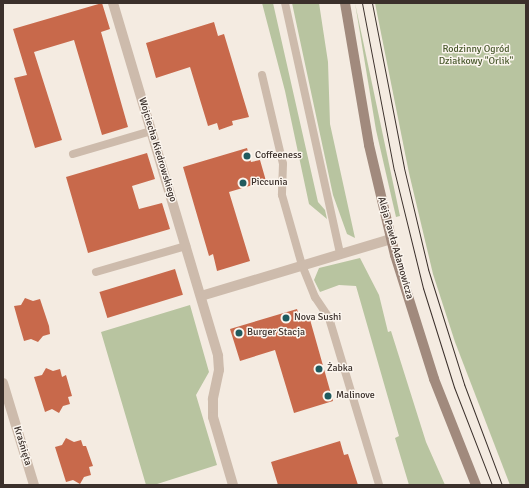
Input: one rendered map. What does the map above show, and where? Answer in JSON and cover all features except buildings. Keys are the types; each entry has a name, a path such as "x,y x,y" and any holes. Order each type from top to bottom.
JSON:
{"main road":[{"name":"Aleja Pawła Adamowicza","path":"345,3 369,145 391,239 434,379 476,485"}],"street":[{"name":"Wojciecha Kiedrowskiego","path":"113,3 220,363 213,399 213,417 233,485"},
{"path":"201,296 340,253 391,239"},
{"name":"Kraśnięta","path":"3,383 34,485"}],"lane":[{"path":"285,3 340,253"},
{"path":"262,76 282,164 282,195 302,265 316,297 329,318 379,485"},
{"path":"73,154 151,131"},
{"path":"96,272 186,246"}],"green space":[{"path":"262,3 273,3 318,202 325,210 327,219 309,204 285,91"},
{"path":"292,3 319,3 328,62 330,124 355,238 347,234 333,195"},
{"path":"355,3 400,216 396,217 376,130"},
{"name":"Rodzinny Ogród Działkowy \"Orlik\"","path":"375,3 526,3 526,485 510,485 455,342 433,274 409,173"},
{"path":"360,258 379,295 388,332 391,331 426,442 445,485 409,485 395,438 399,436 356,286 339,285 320,292 314,280 319,268"},
{"path":"190,305 209,372 196,395 217,465 154,485 146,485 101,332"}],"tram line":[{"path":"362,3 394,170 423,288 454,387 492,485"},
{"path":"372,3 404,168 428,269 464,384 502,485"}],"place":[{"name":"Coffeeness","path":"247,156"},
{"name":"Piccunia","path":"243,183"},
{"name":"Nova Sushi","path":"286,318"},
{"name":"Burger Stacja","path":"239,333"},
{"name":"Żabka","path":"319,369"},
{"name":"Malinove","path":"328,396"}]}
